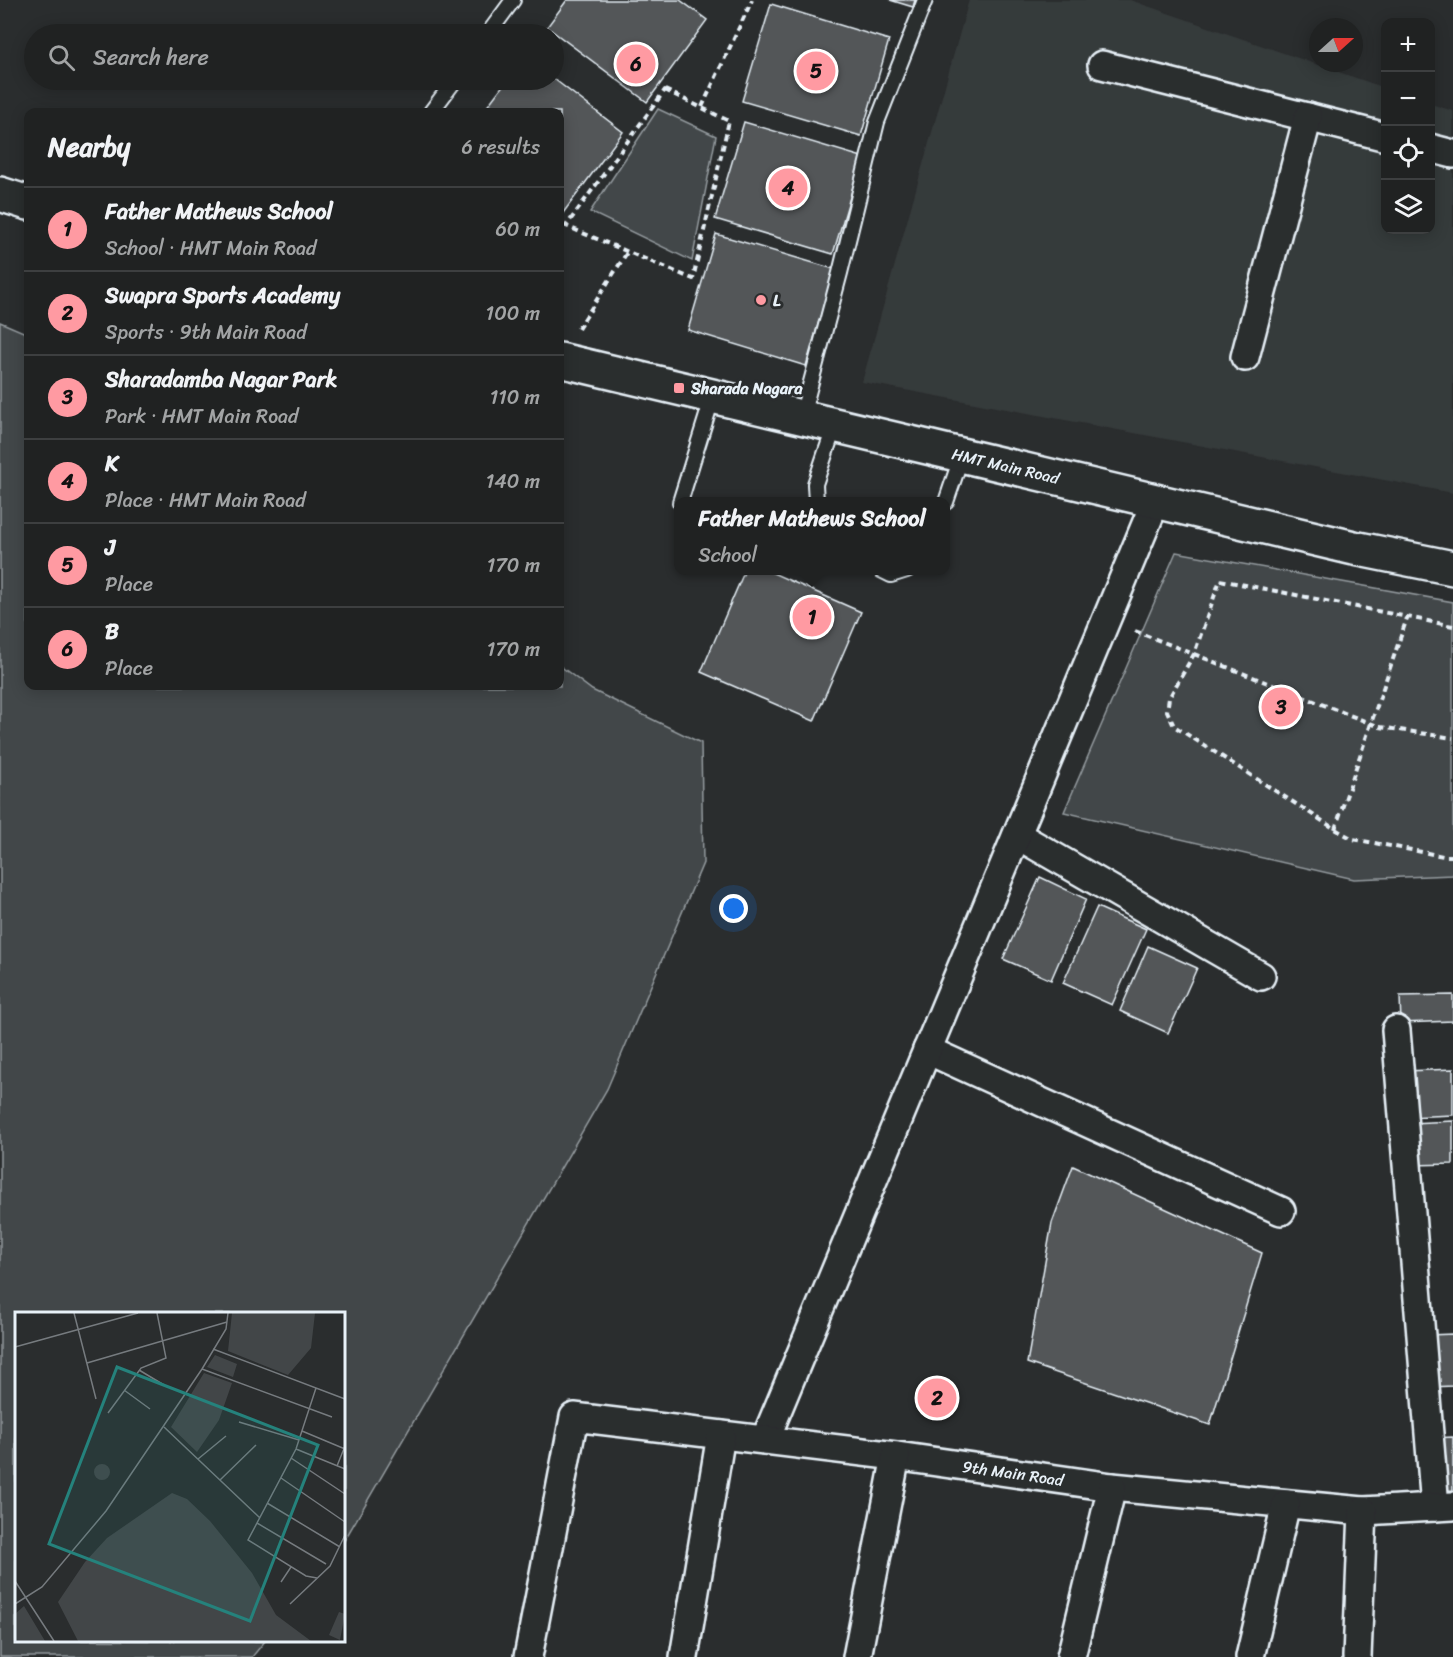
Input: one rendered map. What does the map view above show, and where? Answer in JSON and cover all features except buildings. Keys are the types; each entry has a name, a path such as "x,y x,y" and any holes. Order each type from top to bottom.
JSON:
{"street":[{"path":"1102,65 1381,136"},
{"path":"1245,357 1308,117"},
{"path":"1435,149 1453,154"},
{"path":"0,194 24,202"},
{"name":"HMT Main Road","path":"566,349 713,396 1354,548 1453,568"},
{"path":"765,1440 1156,500"},
{"path":"1017,835 1261,976"},
{"path":"1396,1030 1444,1507"},
{"path":"927,1050 1281,1211"},
{"name":"9th Main Road","path":"528,1657 574,1417 896,1456 1112,1487 1363,1511 1444,1507"},
{"path":"684,1657 721,1435"},
{"path":"857,1657 896,1456"},
{"path":"1071,1657 1112,1487"},
{"path":"1250,1657 1286,1504"},
{"path":"1357,1657 1363,1511"}],"lane":[{"path":"495,24 513,0"},
{"path":"802,416 877,122 925,0"},
{"path":"434,108 448,90"},
{"path":"681,497 713,396"},
{"path":"816,497 814,484 835,425"},
{"path":"947,497 962,455"}],"path":[{"path":"702,107 752,0"},
{"path":"665,90 702,107 729,121 693,279 566,226 665,90"},
{"path":"566,349 628,252"},
{"path":"1453,626 1220,580 1194,654 1169,698 1167,711 1174,726 1335,829 1353,838 1453,856"},
{"path":"1335,829 1407,618"},
{"path":"1107,620 1380,727 1453,738"}],"shaded area":[{"path":"969,0 1130,0 1309,62 1309,72 1339,72 1381,87 1381,234 1435,234 1435,105 1453,111 1453,493 862,382"},
{"path":"658,109 716,136 692,261 590,212"},
{"path":"0,322 24,332 24,690 564,690 564,669 592,690 701,743 703,863 607,1089 345,1539 345,1312 15,1312 15,1642 264,1642 252,1657 0,1657"},
{"path":"1176,552 1453,602 1453,875 1354,879 1064,812"}],"place":[{"name":"B","path":"636,64"},
{"name":"J","path":"816,71"},
{"name":"K","path":"788,188"},
{"name":"L","path":"761,300"},
{"name":"Sharada Nagara","path":"679,388"},
{"name":"Father Mathews School","path":"812,617"},
{"name":"Sharadamba Nagar Park","path":"1281,707"},
{"name":"Swapra Sports Academy","path":"937,1398"}]}
